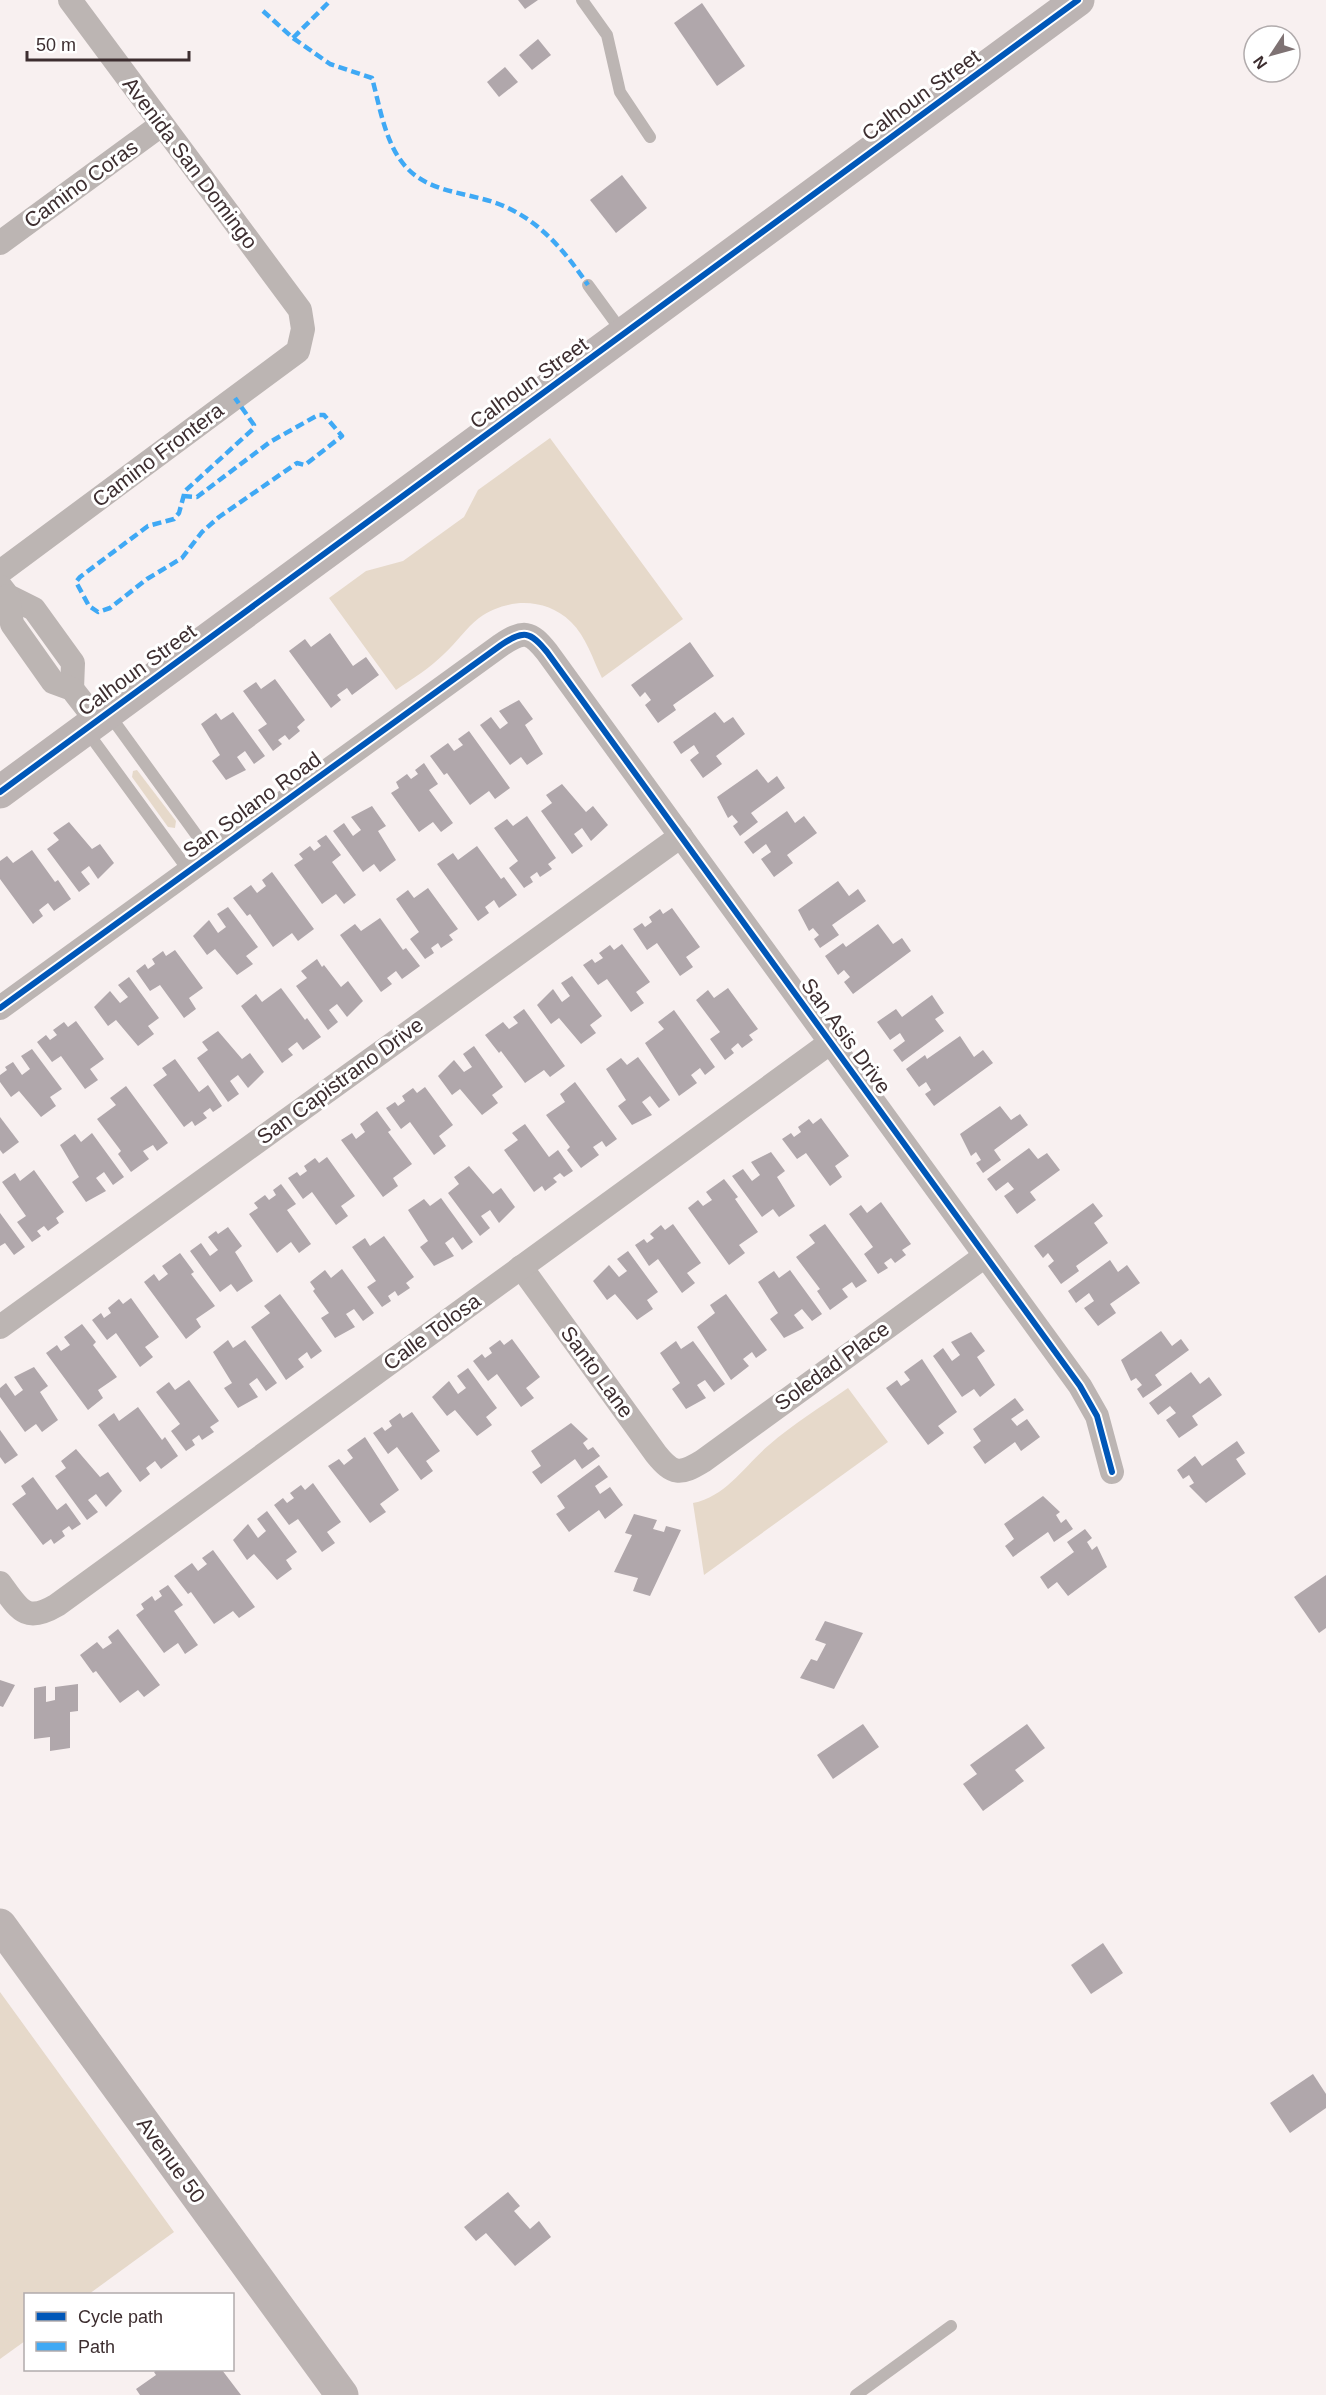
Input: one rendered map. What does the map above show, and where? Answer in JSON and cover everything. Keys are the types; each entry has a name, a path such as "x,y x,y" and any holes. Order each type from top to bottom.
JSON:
{"street":[{"name":"Avenida San Domingo","path":"70,0 300,310 303,329"},
{"name":"Calhoun Street","path":"0,792 1078,0"},
{"name":"Camino Coras","path":"0,243 161,125"},
{"name":"Camino Frontera","path":"0,572 298,351 303,329"},
{"path":"4,591 12,624 53,682 72,689 97,720"},
{"name":"San Asis Drive","path":"526,634 537,640 547,652 1080,1386 1097,1416 1112,1472"},
{"name":"San Solano Road","path":"0,1008 501,645 515,636 526,634"},
{"name":"San Capistrano Drive","path":"0,1327 681,836"},
{"name":"Calle Tolosa","path":"0,1583 20,1610 31,1616 43,1613 57,1605 831,1042"},
{"name":"Soledad Place","path":"677,1472 688,1470 703,1461 985,1256"},
{"name":"Santo Lane","path":"521,1267 656,1454 666,1466 677,1472"},
{"name":"Avenue 50","path":"0,1925 342,2395"}],"lane":[{"path":"582,0 607,35 620,92 650,137"},
{"path":"588,285 623,334"},
{"path":"97,720 212,855"},
{"path":"97,720 189,871"},
{"path":"856,2395 951,2326"}],"shaded area":[{"path":"550,438 683,619 602,678 589,648 571,622 550,608 538,604 514,604 490,611 479,618 439,659 396,690 329,598 366,571 403,561 464,517 478,490"},
{"path":"137,770 176,821 175,828 168,827 132,777 133,771"},
{"path":"848,1388 888,1442 704,1575 693,1503 716,1494 778,1437"},
{"path":"0,1992 174,2232 90,2293 24,2293 24,2342 0,2359"}],"building":[{"path":"518,0 538,0 525,9"},
{"path":"702,3 745,66 717,86 674,23"},
{"path":"538,39 551,55 532,70 519,55"},
{"path":"505,67 518,82 499,97 487,82"},
{"path":"622,175 647,208 616,233 590,200"},
{"path":"330,633 353,666 366,657 379,675 352,695 347,688 337,695 341,700 331,708 289,651 305,639 311,647"},
{"path":"690,642 714,676 673,705 676,710 658,723 645,705 651,700 645,692 640,697 631,685"},
{"path":"275,679 305,720 297,727 300,731 289,740 285,735 278,740 282,744 273,751 258,730 267,724 243,691 256,682 261,689"},
{"path":"519,700 533,719 525,725 543,754 527,765 521,757 510,765 480,725 491,717 500,729 508,723 499,711"},
{"path":"233,712 265,756 254,764 245,751 237,757 246,770 226,780 212,761 220,755 201,724 216,713 221,720"},
{"path":"715,712 724,723 733,717 745,734 716,756 722,764 703,778 690,760 699,753 694,745 681,754 673,742"},
{"path":"469,731 510,788 495,799 489,791 470,805 447,773 444,775 430,756 448,743 454,751 463,745 458,739"},
{"path":"424,763 438,784 429,790 453,823 441,832 433,822 419,832 391,793 399,788 396,782 407,774 411,779 418,774 415,770"},
{"path":"757,769 768,783 777,776 785,788 751,813 758,822 740,836 733,826 738,822 732,815 728,818 717,797"},
{"path":"562,784 586,812 593,806 608,825 591,841 582,828 574,834 583,846 572,854 541,811 552,803 546,795"},
{"path":"372,806 386,826 378,831 396,860 380,872 374,864 363,872 333,831 344,823 353,836 361,830 351,817"},
{"path":"787,811 795,823 804,816 817,833 787,855 793,863 774,877 761,859 771,852 766,844 753,854 744,842"},
{"path":"527,816 556,858 548,864 552,869 540,877 537,872 530,877 533,882 524,888 509,868 518,861 494,828 507,819 513,826"},
{"path":"69,822 92,849 100,844 114,863 98,879 89,866 81,872 90,884 79,892 47,849 59,840 53,833"},
{"path":"326,835 341,855 332,862 356,895 344,904 336,894 322,904 294,865 303,859 299,854 310,846 314,851 321,846 317,841"},
{"path":"477,846 501,879 504,877 517,895 499,908 494,900 485,907 489,913 478,921 437,864 453,853 458,860"},
{"path":"32,850 55,882 58,880 71,899 54,911 48,903 39,910 43,916 33,924 0,879 0,861 7,856 13,863"},
{"path":"272,872 314,929 298,941 292,933 273,947 250,914 247,916 233,898 251,885 257,893 266,886 262,880"},
{"path":"838,881 849,896 858,889 866,901 832,925 839,935 820,948 814,939 819,935 813,928 809,931 798,910"},
{"path":"428,888 458,929 449,935 453,940 441,948 438,943 431,948 434,953 425,959 410,939 419,932 396,899 408,890 414,898"},
{"path":"228,907 258,947 246,956 253,964 237,975 215,949 207,955 193,936 209,920 218,933 226,927 217,914"},
{"path":"672,908 700,947 686,957 693,967 680,976 657,943 647,950 633,929 642,923 645,927 652,922 649,917 660,909 663,914"},
{"path":"380,918 403,950 406,948 420,966 402,979 396,971 387,978 392,984 381,992 340,935 355,924 361,931"},
{"path":"878,924 893,944 902,938 911,951 853,994 844,982 850,977 844,970 838,975 825,956 843,943 846,947"},
{"path":"622,944 650,982 636,992 644,1003 631,1012 607,979 598,985 583,965 592,959 595,963 603,958 599,953 610,945 614,950"},
{"path":"175,950 203,988 189,998 196,1009 184,1018 160,985 150,991 136,971 145,964 148,969 155,964 152,959 163,951 166,956"},
{"path":"317,959 341,987 348,981 363,1001 347,1017 337,1004 329,1010 338,1022 328,1030 296,986 307,978 301,971"},
{"path":"572,976 602,1016 590,1025 596,1033 581,1044 559,1018 551,1024 537,1005 553,989 562,1002 570,996 561,983"},
{"path":"129,977 159,1018 148,1026 154,1034 138,1046 116,1020 108,1026 94,1007 110,991 120,1003 128,997 118,985"},
{"path":"281,988 321,1037 303,1050 297,1042 288,1049 293,1055 282,1063 241,1006 256,994 262,1002"},
{"path":"728,988 758,1029 749,1035 753,1040 742,1048 738,1043 731,1049 734,1053 725,1060 710,1039 720,1032 696,1000 708,990 714,998"},
{"path":"932,995 944,1013 935,1019 944,1031 902,1062 893,1050 905,1041 900,1033 890,1040 877,1022 896,1009 902,1017"},
{"path":"524,1009 565,1066 550,1077 544,1070 525,1083 501,1051 499,1053 485,1035 503,1022 509,1029 518,1023 513,1017"},
{"path":"674,1010 715,1067 705,1075 700,1068 691,1075 697,1083 679,1096 645,1043 664,1029 658,1022"},
{"path":"76,1021 104,1059 90,1069 98,1080 85,1089 61,1056 52,1062 37,1042 46,1035 50,1040 57,1035 53,1030 64,1022 68,1027"},
{"path":"218,1031 242,1059 250,1053 264,1072 248,1088 238,1075 230,1081 239,1094 228,1102 197,1058 208,1050 202,1042"},
{"path":"960,1036 974,1057 983,1050 993,1063 934,1106 925,1094 931,1090 926,1082 919,1087 906,1069 925,1055 927,1059"},
{"path":"474,1046 503,1087 492,1095 498,1103 482,1115 460,1089 452,1095 438,1076 454,1060 464,1072 472,1067 463,1054"},
{"path":"32,1049 62,1089 50,1097 56,1106 41,1117 19,1091 11,1097 0,1082 0,1075 7,1070 5,1067 13,1062 22,1075 30,1069 21,1056"},
{"path":"638,1057 670,1100 659,1108 650,1096 642,1102 652,1115 632,1125 618,1106 626,1100 606,1069 621,1058 627,1065"},
{"path":"175,1059 199,1092 208,1085 222,1106 213,1112 210,1108 203,1113 207,1118 195,1126 192,1121 184,1127 153,1085 167,1075 162,1068"},
{"path":"575,1082 617,1139 606,1147 602,1141 593,1147 599,1155 581,1168 567,1150 570,1147 546,1115 565,1102 560,1094"},
{"path":"126,1086 168,1143 157,1151 153,1145 143,1151 149,1159 131,1172 118,1154 121,1151 97,1119 116,1105 110,1098"},
{"path":"425,1087 453,1125 439,1136 446,1146 434,1155 410,1122 401,1129 386,1108 395,1102 398,1106 405,1101 402,1096 413,1088 417,1093"},
{"path":"1000,1106 1011,1120 1020,1114 1028,1125 994,1150 1001,1160 983,1173 976,1163 981,1160 976,1152 971,1156 960,1134"},
{"path":"377,1111 391,1130 388,1132 412,1164 393,1178 398,1186 383,1197 341,1140 352,1133 356,1139 365,1132 360,1124"},
{"path":"0,1117 19,1142 3,1154 0,1150"},
{"path":"821,1118 849,1156 835,1166 842,1177 830,1186 806,1153 797,1159 782,1139 791,1133 794,1137 801,1132 798,1127 809,1119 813,1124"},
{"path":"525,1124 549,1157 558,1150 573,1171 564,1177 560,1173 553,1178 557,1182 545,1191 542,1186 534,1192 504,1150 518,1140 512,1133"},
{"path":"92,1133 124,1177 113,1185 104,1172 96,1178 106,1191 86,1202 72,1182 79,1177 60,1145 75,1134 81,1142"},
{"path":"1029,1148 1038,1159 1047,1153 1060,1170 1030,1192 1036,1200 1017,1214 1004,1196 1014,1189 1008,1182 996,1191 987,1179"},
{"path":"771,1152 785,1171 777,1177 795,1206 779,1217 773,1209 762,1217 732,1176 743,1169 752,1181 760,1175 751,1162"},
{"path":"327,1157 355,1196 341,1206 348,1216 336,1225 312,1192 303,1199 288,1178 297,1172 300,1176 307,1171 304,1166 315,1158 319,1163"},
{"path":"469,1166 493,1194 501,1188 515,1207 499,1223 490,1210 481,1216 490,1228 480,1236 448,1193 459,1184 454,1177"},
{"path":"34,1170 64,1212 56,1218 59,1223 48,1231 44,1226 37,1231 41,1236 32,1242 17,1222 26,1216 2,1182 15,1173 20,1181"},
{"path":"724,1179 738,1197 735,1199 758,1232 739,1245 745,1253 729,1265 688,1208 698,1200 703,1206 712,1200 706,1192"},
{"path":"281,1184 296,1204 287,1210 311,1244 299,1253 291,1242 277,1253 249,1214 258,1208 254,1203 265,1195 269,1200 276,1195 273,1190"},
{"path":"441,1198 473,1242 462,1250 453,1237 445,1243 454,1256 434,1266 420,1247 428,1241 408,1210 424,1199 430,1206"},
{"path":"881,1202 911,1244 902,1250 906,1255 895,1263 891,1258 884,1263 888,1268 878,1274 864,1254 873,1247 849,1214 861,1205 867,1213"},
{"path":"1093,1203 1103,1216 1094,1223 1108,1243 1076,1266 1079,1271 1061,1284 1048,1266 1054,1261 1048,1253 1043,1258 1034,1246"},
{"path":"0,1213 25,1247 14,1255 5,1243 0,1246"},
{"path":"673,1224 701,1263 687,1273 695,1283 682,1293 658,1259 649,1266 635,1245 644,1239 647,1243 654,1238 650,1234 661,1225 665,1230"},
{"path":"825,1224 867,1281 856,1288 852,1282 842,1289 848,1297 830,1310 817,1291 820,1289 796,1257 815,1243 809,1235"},
{"path":"228,1227 242,1246 235,1252 253,1281 237,1292 231,1284 220,1292 190,1251 201,1243 210,1256 218,1250 208,1237"},
{"path":"384,1236 414,1277 406,1283 410,1288 398,1296 395,1291 388,1296 391,1301 382,1307 367,1287 376,1281 352,1247 365,1238 370,1246"},
{"path":"628,1251 658,1292 647,1300 653,1309 637,1320 615,1294 607,1300 593,1281 609,1265 619,1277 627,1271 617,1259"},
{"path":"180,1253 194,1272 191,1274 215,1306 196,1319 201,1327 186,1339 144,1282 154,1274 159,1281 168,1274 162,1266"},
{"path":"1110,1260 1118,1272 1127,1265 1140,1283 1110,1304 1116,1313 1098,1326 1084,1308 1094,1301 1089,1293 1076,1303 1068,1291"},
{"path":"342,1269 374,1313 363,1321 354,1309 346,1314 355,1327 335,1338 321,1318 329,1313 313,1291 315,1289 310,1282 325,1270 331,1278"},
{"path":"790,1270 822,1314 812,1321 802,1309 794,1315 804,1328 784,1338 770,1319 778,1313 758,1282 774,1271 779,1278"},
{"path":"280,1294 322,1351 311,1359 307,1352 298,1359 304,1367 286,1380 251,1327 270,1313 264,1306"},
{"path":"726,1294 767,1350 756,1358 752,1352 743,1359 749,1366 731,1380 697,1327 715,1313 710,1305"},
{"path":"131,1298 159,1337 145,1347 153,1357 140,1367 116,1333 107,1340 92,1320 101,1313 104,1318 111,1313 108,1308 119,1299 123,1304"},
{"path":"82,1324 96,1342 93,1345 117,1377 98,1390 103,1398 88,1410 46,1353 57,1345 61,1351 70,1345 64,1337"},
{"path":"1161,1331 1172,1346 1181,1339 1189,1350 1155,1375 1162,1385 1143,1398 1137,1389 1142,1385 1136,1378 1131,1381 1121,1360"},
{"path":"971,1332 985,1351 977,1357 995,1385 980,1397 974,1389 962,1397 933,1356 943,1348 952,1361 960,1355 951,1342"},
{"path":"512,1339 540,1377 526,1388 534,1398 521,1407 497,1374 488,1381 473,1361 482,1354 485,1358 492,1353 489,1348 500,1340 504,1345"},
{"path":"228,1340 233,1348 245,1340 277,1383 266,1391 257,1378 249,1384 258,1397 238,1408 224,1388 232,1383 213,1352"},
{"path":"676,1341 681,1349 693,1341 725,1384 714,1392 705,1380 697,1385 706,1398 686,1409 672,1389 680,1383 660,1353"},
{"path":"922,1359 957,1412 938,1426 944,1433 928,1445 886,1388 897,1380 901,1386 910,1380 904,1372"},
{"path":"34,1367 48,1386 40,1392 58,1420 42,1432 36,1424 25,1432 0,1397 0,1388 6,1383 15,1396 23,1390 14,1377"},
{"path":"468,1368 497,1408 486,1417 492,1425 477,1436 455,1410 447,1416 432,1397 449,1381 458,1394 466,1388 457,1376"},
{"path":"1191,1372 1200,1384 1209,1377 1222,1395 1192,1416 1198,1425 1179,1438 1166,1420 1176,1413 1170,1406 1158,1415 1149,1403"},
{"path":"189,1380 219,1421 210,1427 214,1432 202,1440 199,1435 192,1440 195,1445 186,1451 171,1431 180,1424 156,1392 169,1382 175,1390"},
{"path":"1015,1398 1024,1410 1011,1419 1017,1426 1027,1419 1040,1437 1021,1451 1015,1442 985,1464 973,1447 981,1441 973,1429"},
{"path":"138,1407 162,1440 165,1437 178,1456 161,1469 155,1461 146,1468 150,1474 140,1482 98,1425 114,1413 119,1421"},
{"path":"412,1412 440,1451 426,1461 433,1471 421,1480 397,1447 388,1454 373,1433 382,1427 385,1431 392,1426 389,1421 400,1413 403,1418"},
{"path":"571,1423 588,1439 583,1443 588,1450 593,1447 600,1456 582,1469 575,1459 541,1484 532,1472 541,1466 531,1451"},
{"path":"0,1430 18,1455 5,1464 0,1457"},
{"path":"365,1437 399,1490 380,1504 386,1512 370,1523 328,1466 339,1459 344,1465 353,1458 347,1450"},
{"path":"1237,1441 1245,1453 1236,1459 1246,1474 1206,1503 1189,1486 1194,1483 1189,1475 1183,1479 1177,1470 1195,1456 1202,1466"},
{"path":"76,1449 100,1477 108,1472 122,1491 106,1507 96,1494 88,1500 98,1512 87,1520 55,1476 66,1468 61,1461"},
{"path":"599,1465 608,1477 595,1486 600,1494 610,1487 623,1505 605,1519 599,1510 569,1532 556,1514 565,1508 557,1496"},
{"path":"33,1477 57,1510 66,1503 81,1524 72,1530 69,1526 62,1531 65,1536 54,1544 51,1539 43,1545 12,1504 26,1494 21,1486"},
{"path":"313,1483 341,1522 327,1532 335,1543 322,1552 298,1519 289,1525 274,1505 283,1498 287,1503 294,1498 290,1493 301,1485 305,1490"},
{"path":"1043,1496 1060,1512 1056,1515 1061,1523 1066,1519 1073,1529 1054,1542 1048,1532 1013,1557 1005,1546 1014,1539 1004,1524"},
{"path":"267,1511 297,1552 286,1560 292,1569 277,1580 254,1554 247,1560 233,1540 248,1524 258,1538 266,1531 257,1519"},
{"path":"634,1514 657,1520 653,1529 664,1532 666,1526 681,1530 650,1596 633,1591 638,1578 614,1572 632,1535 625,1533"},
{"path":"1085,1529 1092,1538 1087,1542 1092,1550 1097,1546 1107,1567 1068,1596 1057,1582 1048,1589 1040,1577 1074,1552 1067,1542"},
{"path":"213,1550 255,1607 239,1618 233,1611 214,1624 191,1592 188,1594 174,1576 192,1563 198,1571 207,1564 202,1558"},
{"path":"1326,1575 1326,1628 1319,1633 1294,1597"},
{"path":"168,1585 183,1605 174,1611 198,1645 185,1654 178,1643 164,1653 136,1615 144,1609 141,1604 152,1596 155,1601 162,1596 159,1591"},
{"path":"825,1621 863,1633 834,1689 800,1678 811,1659 817,1661 826,1644 815,1640"},
{"path":"118,1629 160,1685 144,1697 138,1690 120,1703 96,1671 93,1673 80,1655 97,1642 103,1649 112,1643 108,1637"},
{"path":"0,1680 15,1685 3,1707 0,1706"},
{"path":"78,1684 78,1711 70,1712 70,1748 50,1751 50,1737 34,1739 34,1688 46,1686 46,1702 55,1700 55,1687"},
{"path":"863,1724 879,1747 833,1779 817,1755"},
{"path":"1027,1724 1045,1748 1015,1770 1024,1781 983,1811 963,1784 977,1774 970,1765"},
{"path":"1103,1943 1123,1973 1091,1994 1071,1965"},
{"path":"1313,2074 1326,2094 1326,2108 1290,2133 1270,2103"},
{"path":"508,2192 520,2206 514,2211 530,2229 539,2221 551,2237 515,2266 486,2233 476,2241 464,2227"},
{"path":"223,2371 241,2395 140,2395 136,2389 156,2375 154,2372"}],"marked path":[{"path":"293,38 331,0"},
{"path":"263,11 293,38 330,64 372,78 388,136 399,158 416,176 440,188 494,202 519,214 553,240 588,285"},
{"path":"183,496 197,497 270,442 318,415 324,415 342,436 305,465 297,463 219,517 202,532 182,558 147,579 110,608 98,612 89,606 76,582 80,577 148,526 174,519 179,513 185,491 253,429 254,425 235,398"}],"cycle path":[{"path":"0,792 1078,0"},
{"path":"0,1008 501,645 521,635 531,637 547,652 1080,1386 1097,1416 1112,1472"}]}
